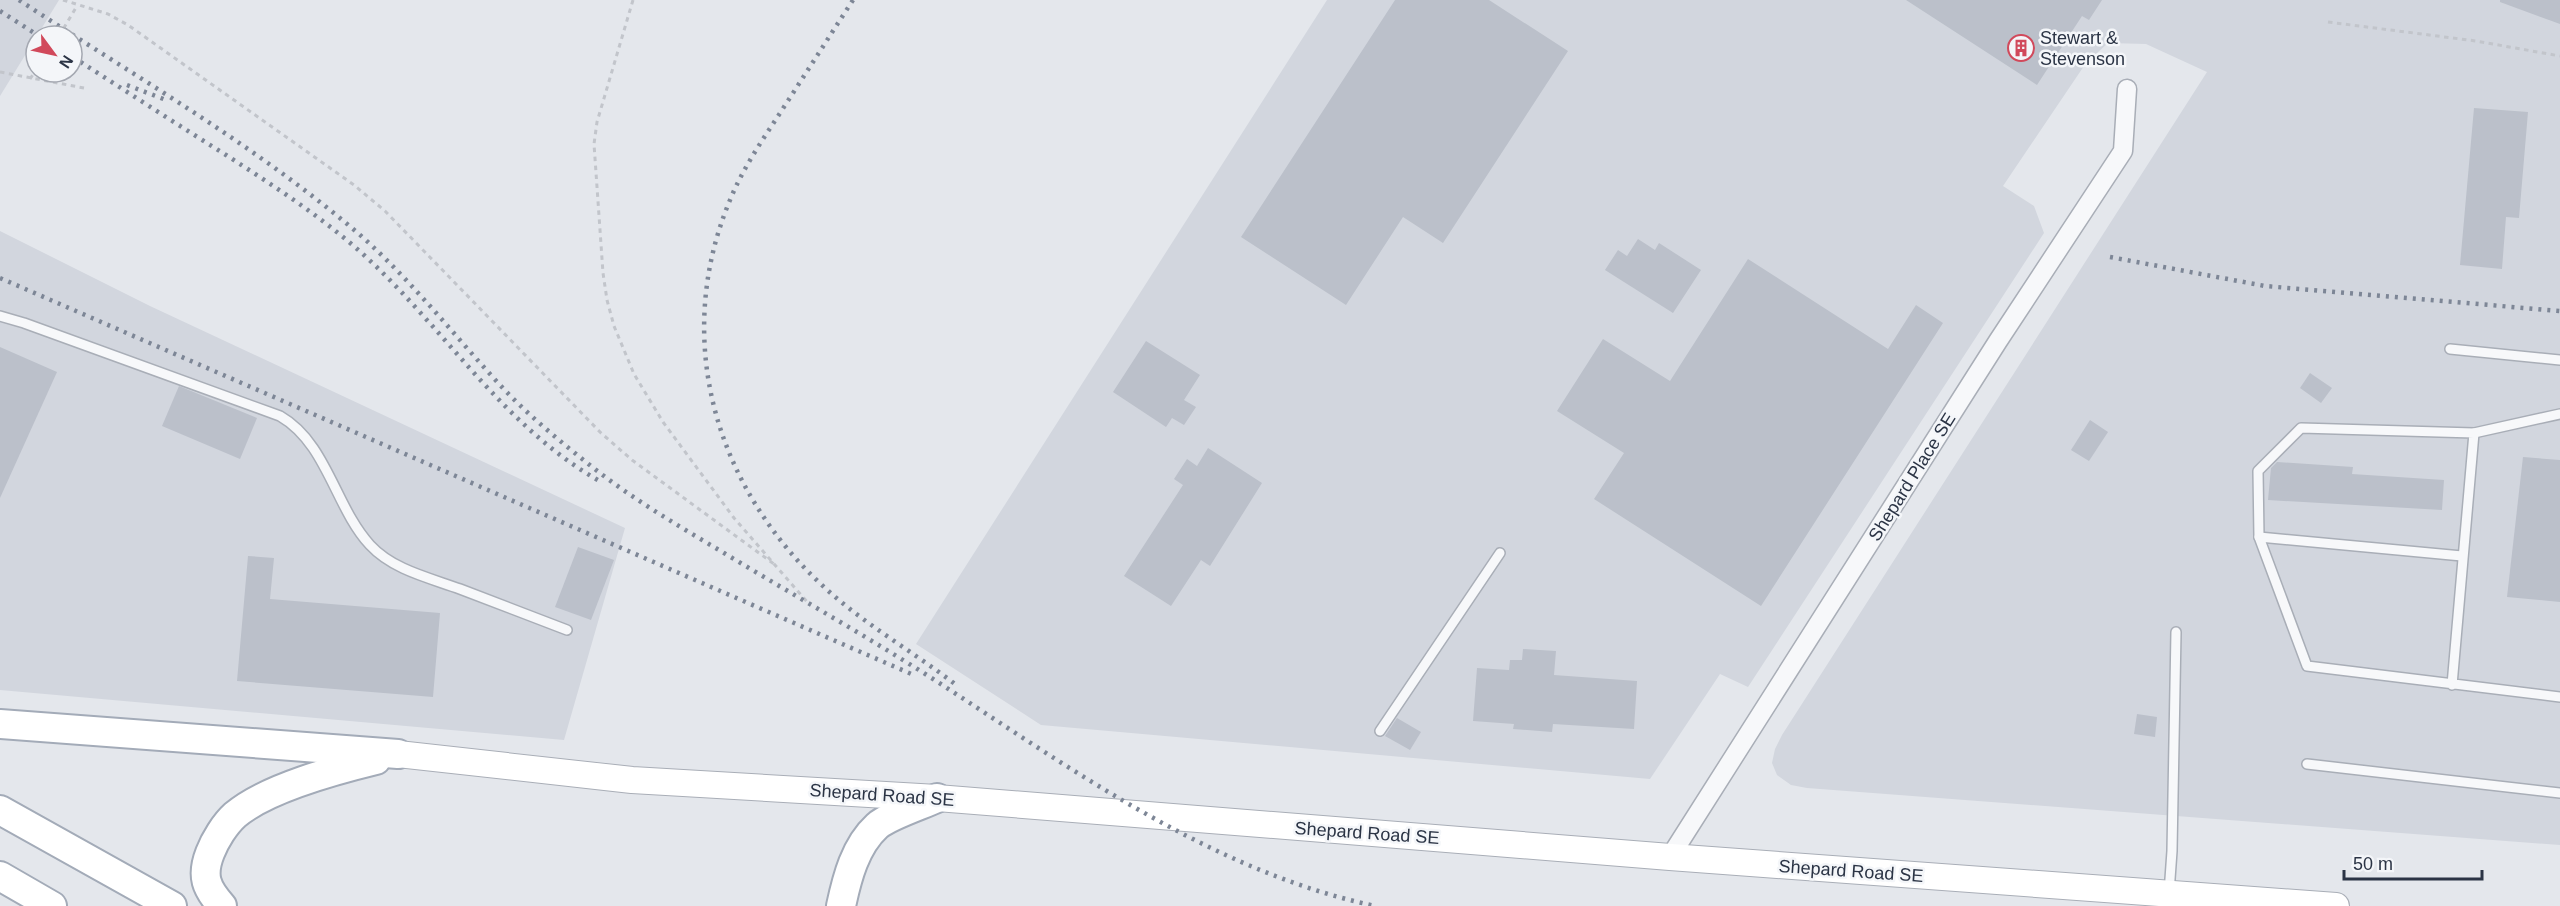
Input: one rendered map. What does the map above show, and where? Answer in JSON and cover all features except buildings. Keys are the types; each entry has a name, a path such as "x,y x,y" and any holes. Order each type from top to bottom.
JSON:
{"main road":[{"path":"0,724 398,754"},
{"path":"222,906 208,890 204,867 214,842 235,815 267,797 323,773 398,754"},
{"path":"841,906 846,882 861,846 878,824 937,798"},
{"path":"0,810 172,906"},
{"path":"0,876 52,906"}],"street":[{"name":"Shepard Place SE","path":"1670,857 2004,332 2123,151 2127,89"},
{"name":"Shepard Road SE","path":"398,754 632,780 937,798 1670,857 2336,906"}],"lane":[{"path":"0,316 24,322 280,416 303,434 346,511 371,546 383,556 411,571 567,630"},
{"path":"2450,349 2560,360"},
{"path":"2560,414 2474,433 2301,428 2258,471 2259,537 2307,666 2560,697"},
{"path":"2452,685 2474,433"},
{"path":"2259,537 2462,556"},
{"path":"1380,731 1500,553"},
{"path":"2169,894 2172,851 2176,632"},
{"path":"2307,764 2560,792"}],"path":[{"path":"63,0 108,14 128,25 354,185 386,211 601,433 632,460 774,564"},
{"path":"633,0 597,122 594,144 607,300 623,350 647,397 734,518 809,604"},
{"path":"66,24 77,6"},
{"path":"2328,22 2476,41 2560,56"},
{"path":"0,72 24,77"},
{"path":"62,84 84,88"}],"shaded area":[{"path":"0,0 59,0 44,24 24,24 24,57 0,96"},
{"path":"1327,0 2560,0 2560,845 1807,788 1791,785 1777,775 1772,763 1775,749 1782,735 2207,72 2146,44 2108,43 2086,63 2003,186 2034,206 2044,233 1748,687 1720,674 1650,779 1041,725 916,644"},
{"path":"0,231 150,306 625,528 564,740 0,690"}],"railway":[{"path":"19,0 236,140 319,201 359,234 396,270 520,405 602,475 636,499 895,655 1050,756 1153,818 1206,846 1261,870 1317,891 1375,906"},
{"path":"853,0 754,154 730,200 713,252 705,305 706,357 714,408 731,457 755,504 786,547 839,600 955,684"},
{"path":"0,11 24,26"},
{"path":"84,64 262,178 332,228 394,285 506,407 568,461 603,483"},
{"path":"127,85 166,100"},
{"path":"2110,257 2265,286 2560,311"},
{"path":"0,278 916,676"}],"place":[{"name":"Stewart & Stevenson","path":"2021,48"}]}
